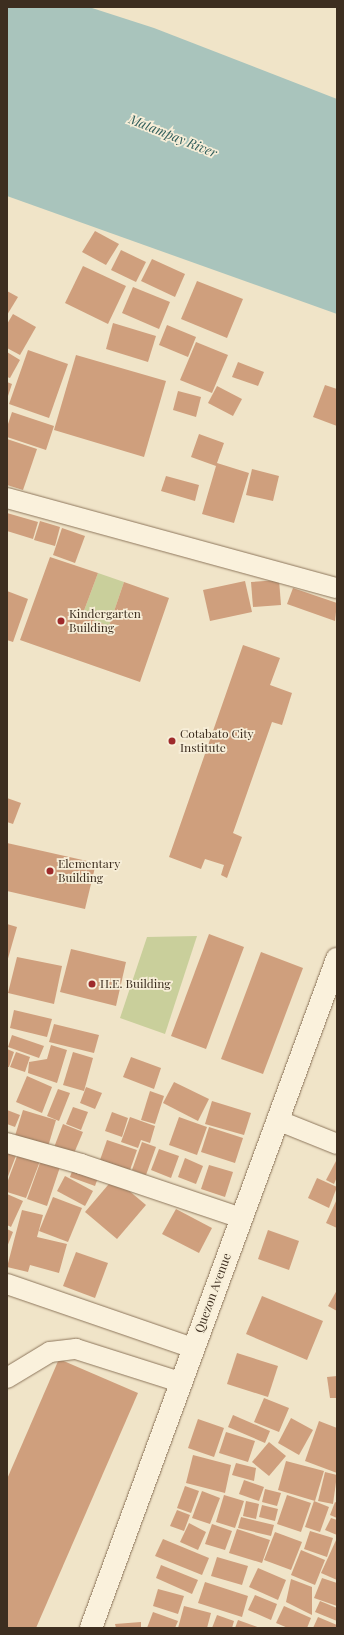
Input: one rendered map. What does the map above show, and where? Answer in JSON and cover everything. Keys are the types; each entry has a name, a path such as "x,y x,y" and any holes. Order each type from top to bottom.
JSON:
{"street":[{"path":"7,498 337,588"},
{"name":"Quezon Avenue","path":"91,1628 180,1382 337,958"},
{"path":"277,1120 337,1144"},
{"path":"7,1143 81,1164 241,1218"},
{"path":"7,1284 193,1348"},
{"path":"7,1378 50,1352 76,1349 180,1382"}],"green space":[{"path":"98,573 124,582 109,626 82,616"},
{"path":"197,936 165,1034 120,1018 147,937"}],"water":[{"name":"Matampay River","path":"7,7 92,8 154,28 337,99 337,314 7,196"}],"building":[{"path":"95,231 119,244 106,265 82,252"},
{"path":"121,250 146,262 136,282 111,270"},
{"path":"152,259 185,274 175,297 141,281"},
{"path":"83,266 126,286 108,324 65,303"},
{"path":"197,281 243,299 227,338 181,319"},
{"path":"133,287 170,302 159,329 122,313"},
{"path":"7,291 18,297 7,315"},
{"path":"13,314 36,327 20,355 7,348 7,324"},
{"path":"113,323 156,336 148,362 106,349"},
{"path":"167,325 196,337 188,357 159,345"},
{"path":"196,342 228,355 212,393 180,380"},
{"path":"28,350 68,364 49,418 9,404"},
{"path":"7,352 20,360 10,378 7,377"},
{"path":"76,355 166,381 144,457 54,430"},
{"path":"238,362 264,372 258,386 232,377"},
{"path":"7,382 12,384 7,399"},
{"path":"325,385 337,389 337,426 313,417"},
{"path":"217,386 242,399 233,416 208,403"},
{"path":"178,391 201,397 196,417 173,410"},
{"path":"12,412 54,426 46,450 7,437 7,427"},
{"path":"199,434 224,443 217,463 249,473 234,523 202,514 216,466 191,457"},
{"path":"7,439 37,449 23,490 7,485"},
{"path":"252,469 279,476 273,501 246,495"},
{"path":"166,476 199,485 195,501 161,491"},
{"path":"7,513 38,522 33,539 7,531"},
{"path":"40,521 60,527 55,546 34,540"},
{"path":"62,528 85,536 75,563 53,555"},
{"name":"Kindergarten Building","path":"50,557 98,573 82,616 109,626 124,582 169,598 140,682 20,640"},
{"path":"279,580 281,605 253,607 251,582"},
{"path":"245,581 252,612 210,621 203,590"},
{"path":"293,588 337,603 335,621 287,604"},
{"path":"7,591 28,599 13,642 7,640"},
{"path":"243,645 280,658 270,685 292,693 282,725 272,722 233,833 242,837 227,878 221,875 224,865 205,859 201,869 169,857"},
{"path":"7,798 21,803 13,824 7,822"},
{"name":"Elementary Building","path":"7,843 96,863 85,909 7,891"},
{"path":"7,924 17,927 7,962"},
{"path":"209,934 244,947 206,1049 171,1036"},
{"name":"H.E. Building","path":"71,949 126,962 116,1006 60,992"},
{"path":"261,952 303,968 263,1074 221,1059"},
{"path":"17,957 62,966 54,1004 8,993"},
{"path":"14,1010 52,1019 47,1037 10,1028"},
{"path":"54,1024 99,1035 94,1053 49,1042"},
{"path":"12,1035 44,1046 39,1058 8,1047"},
{"path":"51,1045 67,1050 57,1083 28,1073 29,1062 47,1059"},
{"path":"7,1049 14,1052 9,1067 7,1067"},
{"path":"16,1052 30,1057 25,1072 10,1067"},
{"path":"73,1052 93,1058 84,1091 63,1085"},
{"path":"131,1057 161,1068 154,1089 123,1077"},
{"path":"27,1076 52,1087 42,1113 16,1102"},
{"path":"174,1082 209,1099 198,1121 163,1103"},
{"path":"86,1087 102,1093 95,1109 80,1103"},
{"path":"58,1089 70,1093 59,1121 47,1116"},
{"path":"150,1091 164,1096 155,1124 141,1120"},
{"path":"212,1101 251,1113 244,1135 205,1124"},
{"path":"73,1107 88,1112 81,1130 66,1124"},
{"path":"7,1110 20,1115 15,1127 7,1124"},
{"path":"23,1110 56,1120 47,1150 14,1139"},
{"path":"112,1112 128,1118 122,1137 105,1131"},
{"path":"130,1117 155,1126 150,1143 141,1140 138,1148 121,1142"},
{"path":"179,1117 207,1127 197,1155 169,1145"},
{"path":"63,1124 83,1132 72,1158 53,1150"},
{"path":"209,1127 243,1138 235,1163 201,1152"},
{"path":"107,1140 137,1150 130,1170 100,1160"},
{"path":"142,1142 156,1147 146,1175 132,1170"},
{"path":"7,1149 17,1153 7,1179"},
{"path":"159,1149 179,1156 171,1178 151,1170"},
{"path":"19,1151 40,1161 26,1198 7,1192 7,1183"},
{"path":"185,1158 203,1166 196,1184 178,1177"},
{"path":"41,1160 60,1167 47,1206 27,1199"},
{"path":"336,1161 337,1177 334,1184 326,1180"},
{"path":"75,1163 100,1172 95,1186 70,1177"},
{"path":"209,1165 233,1172 225,1197 201,1189"},
{"path":"65,1176 93,1191 85,1206 57,1191"},
{"path":"114,1178 146,1205 117,1239 85,1212"},
{"path":"317,1178 337,1187 329,1208 308,1198"},
{"path":"7,1194 23,1201 11,1227 7,1225"},
{"path":"53,1197 82,1208 68,1242 39,1231"},
{"path":"337,1199 337,1228 326,1223"},
{"path":"176,1209 212,1228 199,1253 162,1234"},
{"path":"22,1210 43,1215 37,1237 67,1244 59,1273 30,1265 28,1272 7,1267"},
{"path":"7,1229 13,1232 7,1247"},
{"path":"268,1230 299,1241 289,1270 258,1259"},
{"path":"76,1252 108,1263 95,1298 63,1286"},
{"path":"337,1290 337,1311 328,1306"},
{"path":"262,1296 323,1321 307,1360 246,1334"},
{"path":"237,1353 278,1366 268,1397 227,1384"},
{"path":"59,1359 138,1393 36,1628 7,1628 7,1479"},
{"path":"337,1376 337,1398 330,1398 327,1377"},
{"path":"264,1398 289,1408 279,1432 254,1422"},
{"path":"233,1415 270,1431 265,1443 228,1427"},
{"path":"291,1418 313,1430 299,1455 278,1443"},
{"path":"198,1419 224,1428 214,1457 188,1448"},
{"path":"319,1421 337,1428 337,1473 305,1461"},
{"path":"226,1432 255,1441 248,1462 219,1453"},
{"path":"269,1442 286,1456 269,1476 252,1462"},
{"path":"193,1455 231,1465 225,1493 186,1483"},
{"path":"286,1461 324,1471 315,1501 278,1490"},
{"path":"236,1463 256,1468 254,1481 232,1475"},
{"path":"325,1472 337,1475 333,1504 318,1501"},
{"path":"244,1480 264,1487 259,1501 239,1494"},
{"path":"185,1486 199,1491 191,1513 177,1508"},
{"path":"265,1489 281,1493 277,1506 262,1502"},
{"path":"202,1491 220,1498 210,1524 192,1518"},
{"path":"224,1495 244,1501 235,1528 216,1522"},
{"path":"287,1495 311,1503 301,1532 277,1524"},
{"path":"246,1501 259,1504 256,1519 243,1516"},
{"path":"314,1501 329,1507 320,1532 305,1527"},
{"path":"335,1502 337,1503 337,1518 330,1515"},
{"path":"262,1505 278,1509 275,1521 259,1517"},
{"path":"177,1510 190,1515 184,1531 170,1526"},
{"path":"241,1517 274,1525 271,1536 238,1528"},
{"path":"331,1518 337,1520 337,1535 325,1530"},
{"path":"189,1523 206,1532 198,1550 180,1542"},
{"path":"212,1524 232,1531 225,1550 205,1544"},
{"path":"237,1529 270,1540 262,1563 229,1553"},
{"path":"310,1531 333,1538 327,1557 304,1549"},
{"path":"275,1532 302,1542 291,1570 264,1560"},
{"path":"337,1538 337,1580 321,1573"},
{"path":"163,1539 209,1558 202,1575 155,1556"},
{"path":"301,1550 325,1560 315,1585 291,1575"},
{"path":"217,1557 248,1566 242,1585 211,1576"},
{"path":"161,1565 198,1580 192,1594 156,1578"},
{"path":"258,1568 286,1580 278,1600 249,1587"},
{"path":"322,1578 337,1583 337,1606 314,1598"},
{"path":"291,1579 312,1587 312,1615 286,1602"},
{"path":"205,1582 248,1596 242,1617 198,1603"},
{"path":"158,1589 184,1596 178,1614 153,1606"},
{"path":"255,1595 277,1604 271,1620 248,1610"},
{"path":"320,1601 337,1608 337,1621 315,1612"},
{"path":"184,1606 211,1613 207,1628 178,1628"},
{"path":"284,1606 311,1618 307,1628 288,1628 276,1623"},
{"path":"153,1612 178,1621 175,1628 147,1628"},
{"path":"217,1615 234,1621 232,1628 212,1628"},
{"path":"318,1617 337,1625 337,1628 313,1628"},
{"path":"238,1620 260,1628 235,1628"},
{"path":"141,1622 141,1628 116,1628 115,1624"}],"place":[{"name":"Kindergarten Building","path":"61,621"},
{"name":"Cotabato City Institute","path":"172,741"},
{"name":"Elementary Building","path":"50,871"},
{"name":"H.E. Building","path":"92,984"}]}
